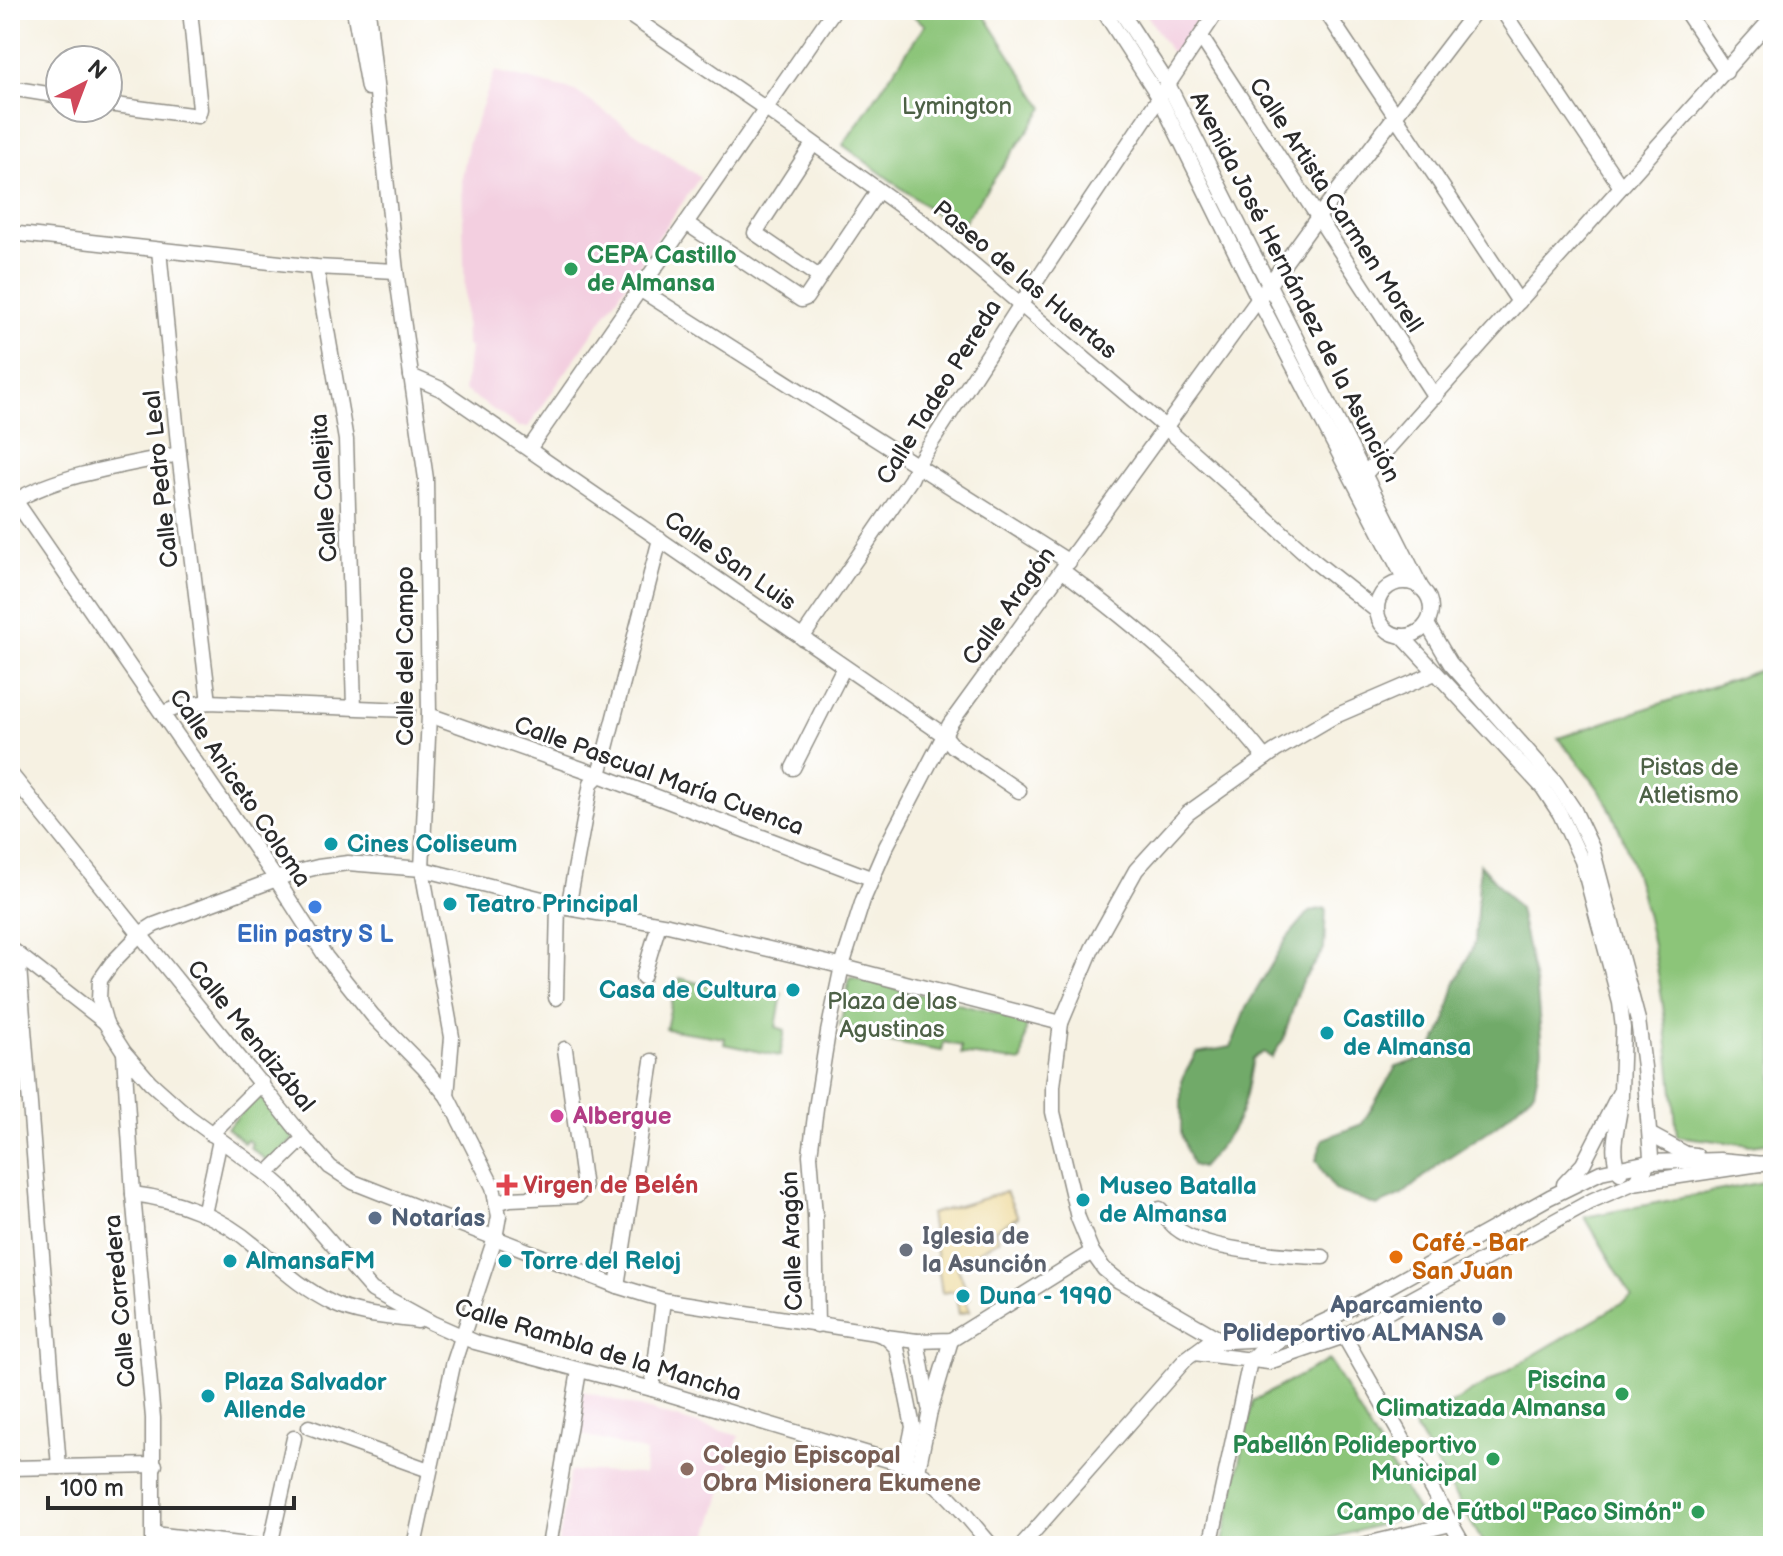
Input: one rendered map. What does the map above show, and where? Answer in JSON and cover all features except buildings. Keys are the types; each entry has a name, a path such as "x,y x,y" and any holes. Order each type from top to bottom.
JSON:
{"street":[{"path":"124,107 193,118 200,113 190,10"},
{"name":"Calle del Campo","path":"354,10 390,215"},
{"name":"Calle del Campo","path":"368,10 396,271 426,479 429,715 422,869 452,1037 447,1096"},
{"name":"Paseo de las Huertas","path":"622,10 927,225 1166,428 1314,561 1377,611"},
{"path":"529,449 834,10"},
{"name":"Avenida José Hernández de la Asunción","path":"1103,10 1164,91 1258,298 1406,582"},
{"name":"Avenida José Hernández de la Asunción","path":"1120,10 1267,285 1422,589"},
{"name":"Calle Tadeo Pereda","path":"802,638 911,479 1021,304 1218,10"},
{"path":"1325,10 1519,302"},
{"name":"Calle Aragón","path":"817,1325 815,1215 810,1155 828,1032 844,961 873,879 944,735 1267,285 1476,10"},
{"path":"1502,10 1621,187"},
{"path":"1685,10 1726,72"},
{"path":"1365,474 1773,17"},
{"name":"Calle Artista Carmen Morell","path":"1201,37 1435,397"},
{"path":"10,88 44,93"},
{"path":"813,144 756,229 757,236 819,277"},
{"path":"686,223 801,300 806,298 878,191"},
{"path":"10,233 316,267 396,271"},
{"path":"751,267 766,242"},
{"name":"Calle Pedro Leal","path":"159,250 179,454 209,702"},
{"name":"Calle Callejita","path":"316,267 346,440 354,707"},
{"path":"641,290 917,465 1066,566 1180,665 1237,722 1265,758"},
{"name":"Calle San Luis","path":"411,376 441,389 529,449 944,735 953,746 1019,791"},
{"path":"14,506 34,491 95,472 179,454"},
{"name":"Calle Aniceto Coloma","path":"14,506 163,713 347,984 447,1096 493,1187 496,1203"},
{"path":"556,998 563,906 591,783 599,775 660,539"},
{"path":"1406,582 1422,589 1431,605 1427,624 1450,663 1556,783 1592,848 1638,1020 1651,1135 1649,1162 1633,1183 1623,1177 1624,1166 1612,1149 1619,1123 1623,1028 1620,1003 1582,861 1543,788 1402,636 1385,627 1377,611 1378,602 1388,587 1406,582"},
{"path":"1402,636 1411,635 1427,624"},
{"path":"793,768 844,667"},
{"path":"1221,1340 1119,1281 1104,1269 1092,1252 1071,1196 1053,1112 1061,1023 1092,949 1136,870 1188,813 1265,758 1333,717 1435,673"},
{"path":"163,713 181,706 209,702 408,710"},
{"name":"Calle Pascual María Cuenca","path":"429,715 599,775 873,879"},
{"name":"Calle Mendizábal","path":"10,773 304,1138 330,1167 353,1182 517,1248 663,1300 886,1337 917,1341 951,1340"},
{"path":"106,1024 99,999 100,980 140,934 154,925 276,879 318,867 348,863 422,869 563,906 844,961 941,994 1061,1023"},
{"path":"643,977 659,924"},
{"path":"13,952 106,1024"},
{"path":"13,952 59,1467"},
{"name":"Calle Rambla de la Mancha","path":"106,1024 124,1052 161,1093 267,1174 298,1204 372,1290 463,1336 652,1389 912,1468"},
{"path":"414,1546 453,1365 495,1238 499,1216 496,1203 510,1199 577,1196 584,1188 565,1049"},
{"name":"Calle Corredera","path":"124,1052 155,1465 154,1540"},
{"path":"617,1286 652,1061"},
{"path":"204,1214 216,1137 262,1083"},
{"path":"1550,1197 1583,1164 1621,1090"},
{"path":"1651,1135 1686,1154 1720,1160"},
{"path":"267,1174 304,1138"},
{"path":"1210,1546 1250,1361 1260,1351 1334,1317 1590,1176 1649,1162 1720,1160 1768,1163"},
{"path":"1194,1353 1261,1362 1278,1360 1342,1337 1593,1200 1633,1183 1768,1163"},
{"path":"133,1194 162,1198 204,1214 237,1232 293,1281 332,1303 349,1310 432,1323"},
{"path":"1160,1209 1176,1228 1196,1239 1279,1255 1323,1257"},
{"path":"912,1468 951,1340 1092,1252"},
{"path":"652,1389 663,1300"},
{"path":"1334,1317 1328,1324 1328,1331 1333,1336 1342,1337"},
{"path":"886,1337 897,1348 913,1427 912,1468"},
{"path":"1342,1337 1464,1546"},
{"path":"1021,1546 1204,1344 1221,1340 1288,1338"},
{"path":"917,1341 930,1411"},
{"path":"549,1546 579,1371"},
{"path":"309,1427 429,1470"},
{"path":"270,1546 294,1438"},
{"path":"10,1468 155,1465"},
{"path":"912,1468 941,1489 992,1546"},
{"path":"1358,1546 1451,1524"},
{"path":"154,1540 257,1546"}],"shaded area":[{"path":"1144,10 1204,10 1173,56"},
{"path":"495,71 575,91 700,177 528,427 519,427 464,390 470,347 466,346 462,177 469,141"},
{"name":"Colegio Episcopal Obra Misionera Ekumene","path":"583,1391 739,1436 705,1546 558,1546 570,1471 644,1474 646,1452 576,1433"}],"green space":[{"name":"Lymington","path":"905,10 981,10 1044,108 958,230 843,145 925,25"},
{"name":"Pistas de Atletismo","path":"1773,666 1773,1142 1750,1145 1677,1136 1664,1009 1648,920 1636,878 1623,838 1606,801 1558,738"},
{"path":"1480,864 1519,909 1537,992 1542,1050 1534,1091 1496,1126 1443,1161 1402,1195 1377,1206 1334,1190 1316,1160 1323,1139 1362,1124 1396,1067 1427,1057 1444,1026 1455,985 1475,942"},
{"path":"1326,908 1324,949 1301,983 1283,1040 1271,1058 1264,1052 1253,1058 1243,1106 1232,1129 1201,1168 1192,1165 1181,1134 1181,1081 1196,1053 1231,1047 1246,1008 1287,938 1310,911"},
{"name":"Plaza de las Agustinas","path":"850,977 1027,1021 1022,1062 961,1054 961,1046 944,1042 942,1051 871,1039 871,1033 840,1026"},
{"path":"680,978 743,996 746,986 782,994 776,1027 785,1030 780,1056 724,1044 725,1038 666,1029 675,986"},
{"path":"259,1095 294,1139 268,1162 250,1147 252,1144 247,1139 244,1143 227,1128"},
{"path":"1773,1180 1773,1546 1485,1546 1414,1426 1632,1297 1585,1217"},
{"path":"1329,1360 1419,1514 1303,1546 1222,1546 1253,1401"}],"sand":[{"path":"1006,1192 1018,1217 994,1230 999,1240 956,1264 970,1298 965,1301 970,1311 959,1314 955,1291 942,1293 930,1214"}],"place":[{"name":"CEPA Castillo de Almansa","path":"571,269"},
{"name":"Cines Coliseum","path":"331,844"},
{"name":"Teatro Principal","path":"450,904"},
{"name":"Elin pastry S L","path":"315,907"},
{"name":"Casa de Cultura","path":"793,990"},
{"name":"Castillo de Almansa","path":"1327,1033"},
{"name":"Albergue","path":"557,1116"},
{"name":"Virgen de Belén","path":"507,1185"},
{"name":"Museo Batalla de Almansa","path":"1083,1200"},
{"name":"Notarías","path":"375,1218"},
{"name":"Iglesia de la Asunción","path":"906,1250"},
{"name":"Café - Bar San Juan","path":"1396,1257"},
{"name":"AlmansaFM","path":"230,1261"},
{"name":"Torre del Reloj","path":"505,1261"},
{"name":"Duna - 1990","path":"963,1296"},
{"name":"Aparcamiento Polideportivo ALMANSA","path":"1499,1319"},
{"name":"Piscina Climatizada Almansa","path":"1622,1394"},
{"name":"Plaza Salvador Allende","path":"208,1396"},
{"name":"Pabellón Polideportivo Municipal","path":"1493,1459"},
{"name":"Colegio Episcopal Obra Misionera Ekumene","path":"687,1469"},
{"name":"Campo de Fútbol \"Paco Simón\"","path":"1698,1512"}]}
